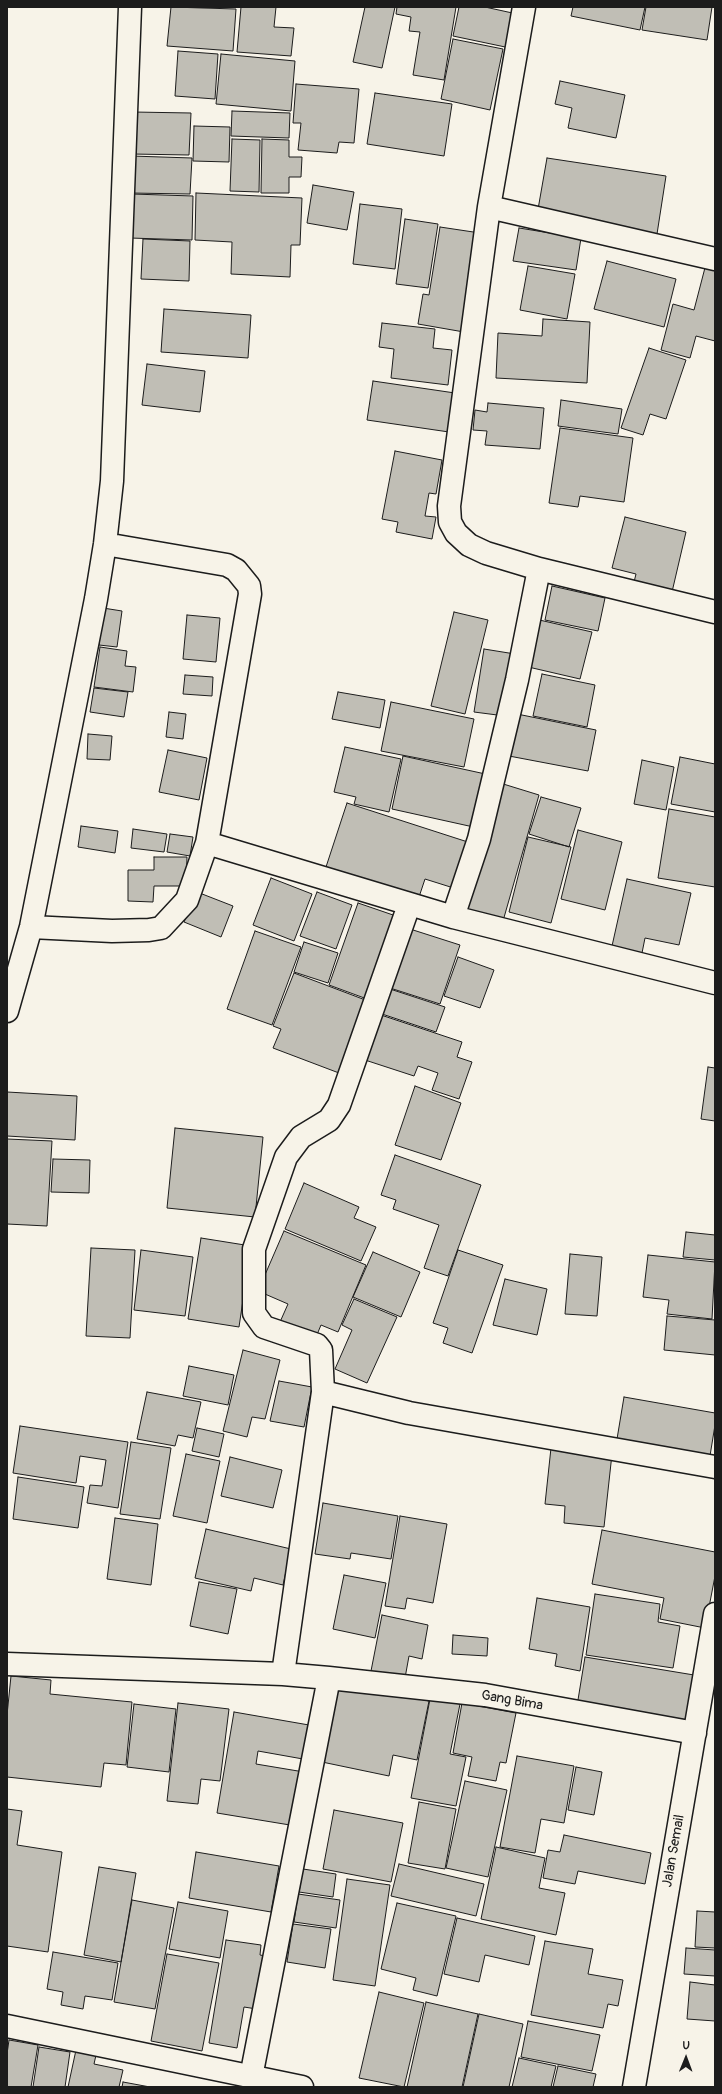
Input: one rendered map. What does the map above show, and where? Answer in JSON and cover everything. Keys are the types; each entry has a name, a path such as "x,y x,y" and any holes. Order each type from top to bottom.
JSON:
{"street":[{"path":"7,1011 31,927 96,599 105,544 112,481 130,7"},
{"path":"524,7 489,207 449,506 450,522 456,533 469,546 486,554 539,569 715,612"},
{"path":"489,207 715,259"},
{"path":"31,927 112,931 148,930 161,928 187,900 206,843 250,594 249,586 236,570 227,565 105,544"},
{"path":"453,917 479,839 517,680 539,569"},
{"path":"206,843 409,906 715,984"},
{"path":"283,1674 324,1392 322,1350 317,1345 264,1327 254,1313 254,1250 286,1157 301,1137 329,1120 340,1105 409,906"},
{"path":"324,1392 409,1413 715,1467"},
{"name":"Jalan Semail","path":"634,2087 715,1614"},
{"name":"Gang Bima","path":"7,1664 283,1674 329,1678 485,1695 694,1733"},
{"path":"251,2077 329,1678"},
{"path":"7,2026 222,2079 251,2077 302,2087"}],"building":[{"path":"171,7 236,9 233,51 167,46"},
{"path":"241,7 276,7 274,27 294,28 291,56 237,52"},
{"path":"365,7 395,7 382,68 353,62"},
{"path":"397,7 456,7 444,80 413,75 420,32 409,31 411,17 396,14"},
{"path":"459,7 485,7 517,14 510,48 453,36"},
{"path":"573,7 645,7 640,30 571,16"},
{"path":"646,7 712,7 707,40 642,30"},
{"path":"453,39 503,49 490,110 441,99"},
{"path":"178,51 218,54 215,99 175,96"},
{"path":"221,54 295,61 291,111 216,104"},
{"path":"560,81 625,95 616,138 568,128 572,108 555,104"},
{"path":"296,84 359,89 354,143 339,142 337,153 298,150 301,123 293,123"},
{"path":"375,93 452,104 444,156 367,144"},
{"path":"232,111 290,113 289,138 231,136"},
{"path":"133,112 191,113 189,155 132,154"},
{"path":"194,126 230,127 229,162 193,161"},
{"path":"232,139 260,140 259,192 230,191"},
{"path":"262,139 289,140 289,157 302,157 301,177 289,177 289,193 261,193"},
{"path":"131,156 192,158 190,194 130,193"},
{"path":"547,158 666,176 657,234 537,215"},
{"path":"313,185 354,192 347,230 307,223"},
{"path":"196,193 302,198 300,245 291,245 290,277 231,274 232,242 195,240"},
{"path":"132,194 193,196 192,240 130,238"},
{"path":"360,204 402,209 395,269 353,264"},
{"path":"405,219 438,224 428,288 396,284"},
{"path":"440,227 480,233 464,332 418,324 423,294 429,295"},
{"path":"519,228 581,238 576,270 513,261"},
{"path":"143,239 190,241 189,281 141,279"},
{"path":"707,260 715,262 715,341 696,336 690,358 661,350 673,304 694,310"},
{"path":"607,261 676,279 664,327 594,309"},
{"path":"528,266 575,274 567,319 520,310"},
{"path":"164,309 251,315 248,358 161,352"},
{"path":"543,319 590,322 587,383 496,378 498,333 542,336"},
{"path":"382,323 435,329 433,348 452,350 448,385 391,378 394,349 379,347"},
{"path":"649,348 686,360 666,419 650,414 643,435 621,428"},
{"path":"147,364 205,371 200,412 142,405"},
{"path":"373,381 455,393 449,432 367,420"},
{"path":"561,400 622,409 618,434 558,426"},
{"path":"488,403 544,408 540,449 485,445 487,431 473,430 475,410 487,412"},
{"path":"560,428 633,438 624,502 580,496 578,507 549,503"},
{"path":"395,451 442,460 436,494 429,493 425,516 436,517 432,539 396,532 398,522 382,519"},
{"path":"625,517 686,532 672,592 634,582 636,574 612,568"},
{"path":"552,586 605,598 598,631 545,620"},
{"path":"103,608 122,611 117,647 99,645"},
{"path":"454,612 488,620 465,714 431,706"},
{"path":"187,615 220,618 216,662 183,659"},
{"path":"535,619 592,632 580,679 524,666"},
{"path":"100,647 127,651 125,666 136,667 133,692 94,687"},
{"path":"484,649 515,654 505,716 474,712"},
{"path":"542,674 595,685 587,727 533,716"},
{"path":"185,675 213,677 212,696 183,694"},
{"path":"94,688 128,692 124,717 90,712"},
{"path":"338,692 385,700 380,728 332,719"},
{"path":"391,702 474,719 464,767 381,751"},
{"path":"169,712 186,714 183,739 166,737"},
{"path":"517,714 596,730 588,771 509,756"},
{"path":"88,734 112,736 110,760 87,759"},
{"path":"345,747 401,759 389,812 354,804 356,797 334,792"},
{"path":"168,750 207,758 199,800 159,792"},
{"path":"403,756 490,775 478,828 392,809"},
{"path":"680,757 715,764 715,812 671,804"},
{"path":"642,760 674,767 666,810 634,804"},
{"path":"500,783 539,795 503,921 463,909"},
{"path":"541,797 581,808 569,847 529,834"},
{"path":"347,803 474,844 460,890 425,879 418,900 325,870"},
{"path":"669,809 715,817 715,887 658,878"},
{"path":"81,826 118,831 115,853 78,847"},
{"path":"133,829 167,834 164,852 131,848"},
{"path":"578,830 622,842 605,910 561,899"},
{"path":"170,834 193,837 190,856 167,852"},
{"path":"528,837 571,847 551,923 509,912"},
{"path":"154,857 187,857 186,886 154,886 153,902 128,901 128,870 154,870"},
{"path":"271,878 312,894 294,941 253,925"},
{"path":"627,879 691,893 679,945 645,938 642,953 612,946"},
{"path":"197,892 233,906 221,937 184,922"},
{"path":"317,892 352,905 336,949 300,936"},
{"path":"358,903 396,916 367,999 329,985"},
{"path":"410,929 460,945 440,1004 390,988"},
{"path":"255,931 301,947 272,1025 227,1009"},
{"path":"304,942 338,953 328,983 294,972"},
{"path":"458,957 494,970 480,1008 444,996"},
{"path":"294,973 368,1001 339,1073 273,1048 281,1029 273,1026"},
{"path":"390,989 445,1007 436,1032 382,1014"},
{"path":"381,1015 462,1042 457,1057 472,1062 459,1099 432,1090 438,1073 418,1066 414,1076 365,1060"},
{"path":"708,1067 715,1068 715,1121 701,1119"},
{"path":"415,1086 461,1103 441,1160 395,1145"},
{"path":"7,1092 77,1096 75,1140 7,1136"},
{"path":"175,1128 263,1137 255,1217 167,1208"},
{"path":"7,1139 52,1141 47,1226 7,1224"},
{"path":"395,1155 481,1185 448,1276 424,1268 439,1225 393,1209 396,1200 381,1195"},
{"path":"53,1159 90,1160 89,1193 51,1192"},
{"path":"304,1183 359,1207 354,1218 376,1227 361,1261 285,1229"},
{"path":"284,1231 366,1265 338,1332 321,1325 316,1337 280,1322 288,1304 258,1291"},
{"path":"686,1232 715,1235 715,1260 683,1257"},
{"path":"201,1238 251,1246 239,1327 188,1319"},
{"path":"91,1248 135,1250 130,1338 86,1336"},
{"path":"141,1250 193,1257 185,1316 134,1310"},
{"path":"458,1250 503,1265 472,1353 443,1343 448,1328 433,1323"},
{"path":"373,1252 420,1272 401,1317 353,1297"},
{"path":"570,1254 602,1257 597,1316 565,1314"},
{"path":"648,1255 715,1262 712,1319 667,1314 669,1300 643,1297"},
{"path":"505,1279 547,1289 537,1335 493,1325"},
{"path":"354,1299 397,1317 367,1383 335,1369 352,1330 342,1325"},
{"path":"667,1316 715,1320 715,1355 664,1350"},
{"path":"243,1350 280,1360 265,1419 252,1417 247,1437 223,1431"},
{"path":"189,1366 234,1375 228,1405 183,1396"},
{"path":"279,1381 312,1387 304,1427 270,1421"},
{"path":"147,1392 201,1402 193,1438 178,1435 175,1446 137,1439"},
{"path":"624,1397 715,1413 715,1425 709,1462 616,1445"},
{"path":"20,1426 128,1442 118,1508 87,1503 90,1485 102,1486 106,1460 80,1456 76,1483 13,1473"},
{"path":"197,1428 224,1434 219,1457 192,1451"},
{"path":"131,1442 171,1448 160,1519 120,1514"},
{"path":"551,1448 612,1454 604,1527 564,1523 565,1506 545,1504"},
{"path":"186,1454 220,1461 207,1523 173,1516"},
{"path":"230,1457 282,1470 273,1508 221,1496"},
{"path":"18,1477 84,1487 78,1528 13,1519"},
{"path":"323,1503 398,1516 391,1559 351,1553 350,1559 315,1554"},
{"path":"400,1516 447,1524 433,1603 407,1598 405,1609 385,1606"},
{"path":"115,1518 158,1524 151,1585 107,1579"},
{"path":"206,1529 291,1549 283,1585 254,1578 251,1591 195,1578"},
{"path":"602,1530 715,1552 715,1576 705,1628 660,1619 664,1598 592,1584"},
{"path":"344,1575 386,1583 375,1638 333,1629"},
{"path":"199,1582 237,1589 228,1634 190,1626"},
{"path":"595,1594 660,1604 658,1622 680,1626 673,1668 586,1655"},
{"path":"537,1598 590,1607 580,1671 555,1666 557,1654 529,1649"},
{"path":"382,1615 428,1625 422,1659 409,1656 405,1678 371,1671"},
{"path":"453,1635 488,1638 487,1656 452,1654"},
{"path":"585,1657 694,1675 685,1725 577,1706"},
{"path":"11,1676 51,1680 50,1694 132,1702 126,1765 104,1763 101,1787 7,1777 7,1715"},
{"path":"338,1682 429,1701 417,1760 393,1755 389,1776 322,1762"},
{"path":"430,1699 460,1704 450,1754 466,1757 456,1806 411,1798"},
{"path":"178,1703 229,1709 220,1781 201,1779 198,1804 167,1801"},
{"path":"462,1703 516,1713 506,1763 500,1762 496,1781 468,1776 472,1757 453,1753"},
{"path":"134,1704 176,1709 169,1772 127,1767"},
{"path":"234,1712 309,1725 303,1759 258,1751 256,1764 304,1772 296,1826 217,1813"},
{"path":"517,1756 574,1766 564,1823 541,1819 535,1853 500,1847"},
{"path":"576,1767 602,1772 594,1815 568,1810"},
{"path":"465,1781 507,1790 488,1877 446,1868"},
{"path":"419,1802 456,1809 445,1869 408,1863"},
{"path":"7,1809 22,1811 17,1845 62,1852 48,1952 7,1946"},
{"path":"334,1810 403,1823 391,1882 323,1869"},
{"path":"564,1835 651,1853 645,1884 578,1871 575,1884 543,1878 548,1850 560,1852"},
{"path":"496,1847 545,1858 539,1888 565,1893 556,1935 481,1919"},
{"path":"196,1852 279,1866 271,1912 189,1898"},
{"path":"399,1864 484,1884 476,1916 391,1896"},
{"path":"99,1867 136,1873 121,1962 84,1955"},
{"path":"303,1869 336,1874 333,1897 299,1892"},
{"path":"347,1879 390,1885 375,1986 333,1980"},
{"path":"298,1894 340,1900 336,1928 294,1922"},
{"path":"132,1900 174,1908 155,2009 114,2002"},
{"path":"178,1902 228,1911 220,1958 169,1949"},
{"path":"397,1903 456,1916 437,1996 413,1990 416,1978 381,1969"},
{"path":"697,1911 715,1912 715,1948 695,1947"},
{"path":"457,1918 535,1936 529,1965 485,1955 479,1982 444,1974"},
{"path":"293,1924 331,1929 325,1968 287,1962"},
{"path":"226,1940 261,1945 260,1955 271,1957 263,2010 244,2007 237,2048 209,2043"},
{"path":"545,1941 593,1949 588,1974 623,1980 618,2006 608,2004 603,2028 531,2015"},
{"path":"686,1948 715,1950 715,1976 684,1974"},
{"path":"53,1952 118,1963 112,2000 85,1996 83,2009 61,2005 63,1992 47,1989"},
{"path":"167,1954 219,1963 202,2051 151,2041"},
{"path":"690,1982 715,1985 715,2021 687,2019"},
{"path":"379,1992 424,2003 404,2087 359,2078"},
{"path":"426,2002 478,2014 462,2087 407,2087"},
{"path":"479,2014 523,2024 509,2087 463,2087"},
{"path":"528,2021 600,2035 592,2071 521,2057"},
{"path":"9,2040 38,2045 31,2087 7,2087 7,2054"},
{"path":"39,2047 70,2052 65,2087 33,2087"},
{"path":"76,2050 96,2055 94,2064 123,2070 119,2087 68,2087"},
{"path":"519,2058 556,2066 551,2087 512,2087"},
{"path":"558,2066 596,2074 593,2087 553,2087"},
{"path":"123,2082 150,2087 122,2087"}]}
